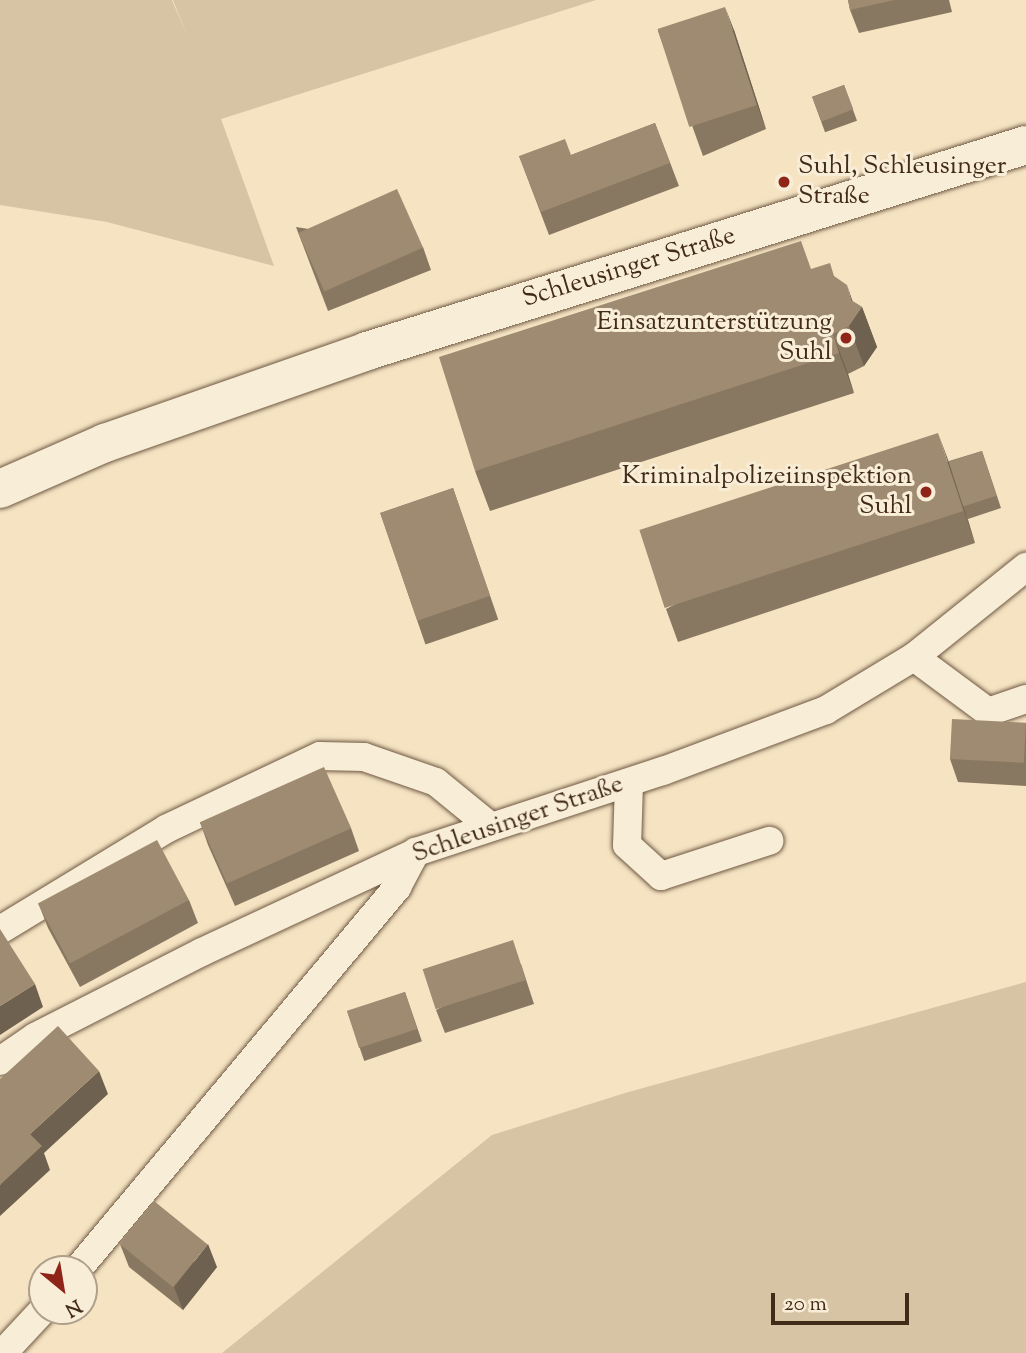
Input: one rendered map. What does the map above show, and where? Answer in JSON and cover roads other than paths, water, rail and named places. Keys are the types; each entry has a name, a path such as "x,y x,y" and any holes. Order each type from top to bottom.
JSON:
{"main road":[{"name":"Schleusinger Straße","path":"0,489 105,443 367,351 1026,145"}],"lane":[{"name":"Schleusinger Straße","path":"0,1060 35,1037 202,952 416,852 629,783 827,710 914,657 1026,568"},
{"path":"914,657 988,712 1026,699"},
{"path":"0,930 166,830 320,756 364,757 436,782 490,826"},
{"path":"629,783 627,845 661,876 769,841"},
{"path":"90,1255 397,887 416,852"},
{"path":"4,1353 29,1325"}],"place":[{"name":"Suhl, Schleusinger Straße","path":"784,182"},
{"name":"Einsatzunterstützung Suhl","path":"846,338"},
{"name":"Kriminalpolizeiinspektion Suhl","path":"926,492"}]}
